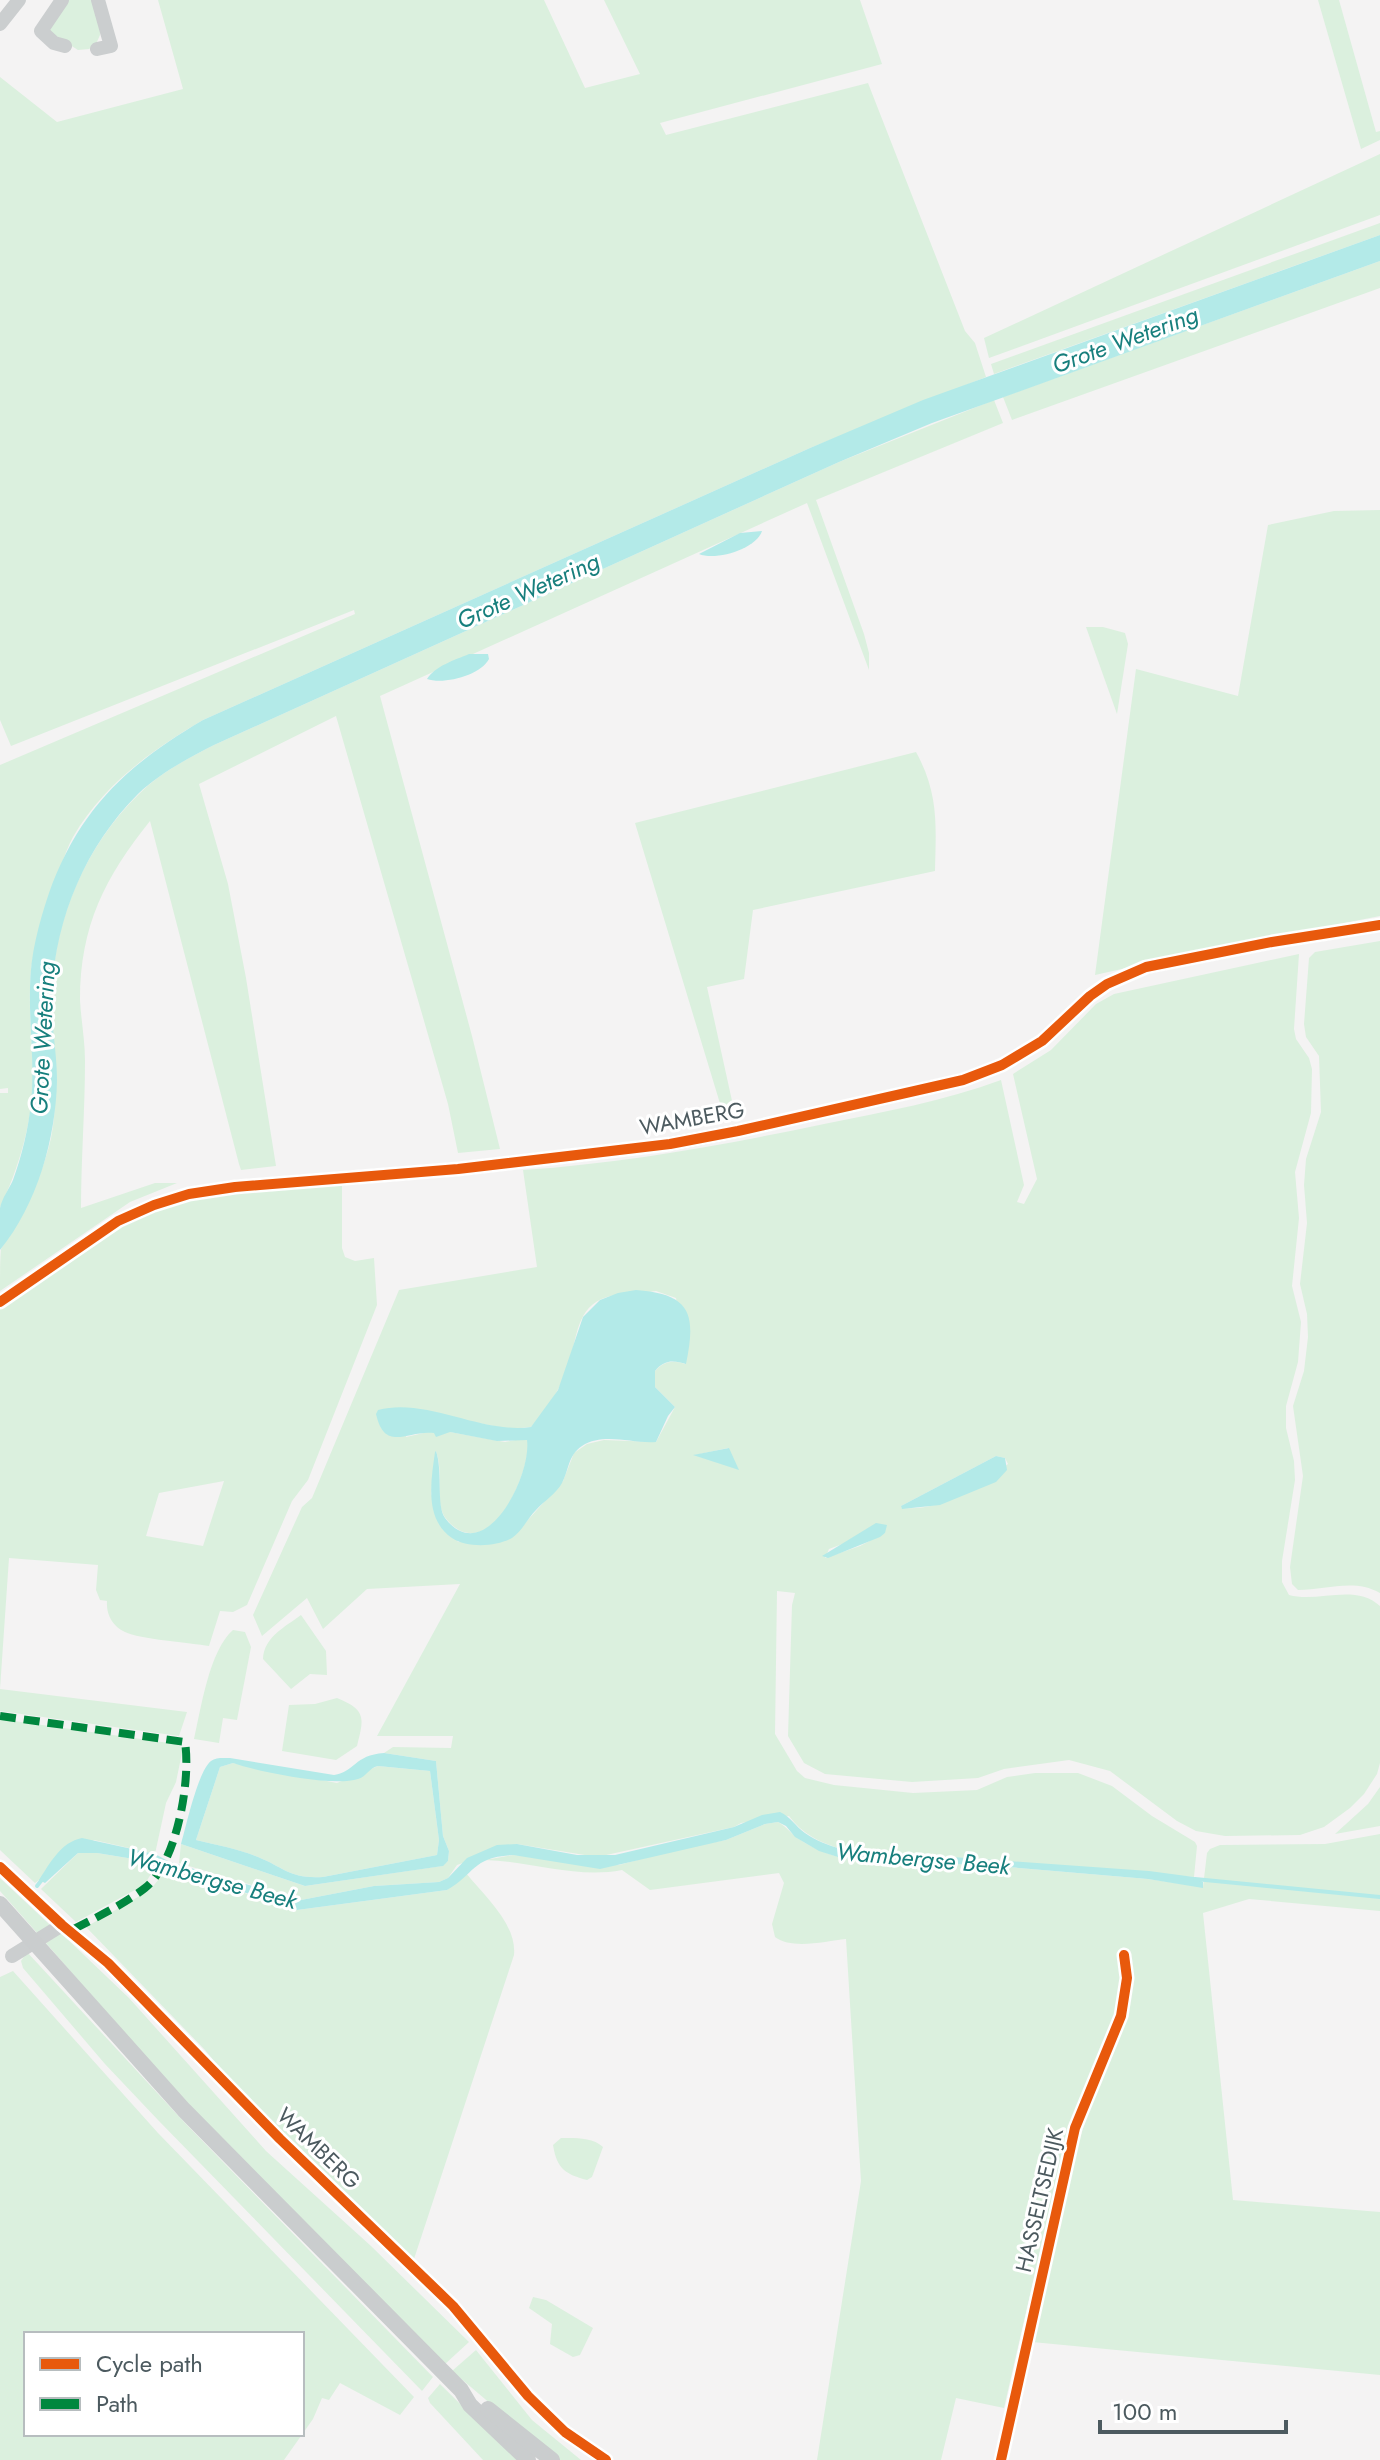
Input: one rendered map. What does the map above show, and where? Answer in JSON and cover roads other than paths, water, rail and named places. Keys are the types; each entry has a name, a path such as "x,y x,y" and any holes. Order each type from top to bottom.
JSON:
{"main road":[{"path":"0,1904 184,2110 461,2390 552,2460"},
{"path":"461,2390 470,2405 528,2460"}],"street":[{"path":"0,24 19,0"},
{"path":"62,0 41,31 54,43 65,46"},
{"path":"97,49 111,46 98,0"},
{"name":"WAMBERG","path":"0,1302 118,1221 189,1194 235,1187 458,1169 670,1144 738,1131 963,1080 1002,1065 1042,1041 1107,984 1146,967 1380,925"},
{"name":"WAMBERG","path":"0,1867 108,1963 280,2139 453,2306 528,2396 565,2432 606,2460"},
{"path":"12,1956 62,1925"},
{"name":"HASSELTSEDIJK","path":"1001,2460 1075,2128 1121,2016 1127,1978 1124,1955"}],"water":[{"name":"Grote Wetering","path":"1380,235 1380,261 932,423 839,462 214,745 155,779 138,794 103,836 67,910 52,990 57,1080 53,1125 34,1192 0,1250 0,1208 19,1161 30,1113 30,976 45,904 61,863 91,813 129,772 152,754 203,720 923,400"},
{"path":"762,531 752,543 735,552 715,556 699,554 740,533"},
{"path":"469,654 488,654 489,659 478,670 461,677 443,681 427,679 440,667"},
{"path":"636,1290 669,1296 686,1310 689,1320 686,1364 669,1362 655,1371 655,1387 675,1407 656,1442 609,1439 582,1446 574,1454 559,1487 512,1538 482,1545 452,1538 443,1530 433,1510 431,1487 435,1452 442,1512 460,1531 475,1533 490,1525 503,1512 514,1494 527,1456 527,1440 497,1441 450,1432 436,1437 434,1433 391,1436 380,1426 376,1414 378,1410 415,1408 493,1425 531,1427 558,1390 583,1317 600,1300"},
{"path":"729,1448 739,1470 693,1455"},
{"path":"996,1456 1005,1458 1007,1470 996,1482 940,1505 902,1509 901,1506"},
{"path":"876,1523 887,1525 880,1537 828,1558 822,1556"},
{"path":"374,1754 436,1761 443,1836 449,1851 448,1861 443,1866 305,1886 181,1844 197,1787 206,1767 213,1760 230,1758 334,1775","holes":["233,1763 332,1781 358,1779 378,1766 430,1771 439,1840 437,1855 312,1877 295,1874 243,1852 196,1840 220,1767"]},
{"path":"780,1812 809,1836 841,1849 1149,1871 1194,1877 1203,1882 1203,1888 1148,1879 1008,1867 841,1858 819,1851 795,1837 778,1822 726,1840 600,1869 513,1855 500,1856 482,1862 447,1890 297,1910 158,1863 97,1853 78,1853 45,1883 39,1880 62,1849 82,1838 155,1854 170,1862 301,1900 374,1886 439,1882 448,1878 467,1858 497,1845 517,1844 577,1855 615,1855 734,1827 762,1815"}],"waterway":[{"name":"Wambergse Beek","path":"37,1886 44,1877"},
{"name":"Wambergse Beek","path":"1195,1879 1380,1897"}]}
